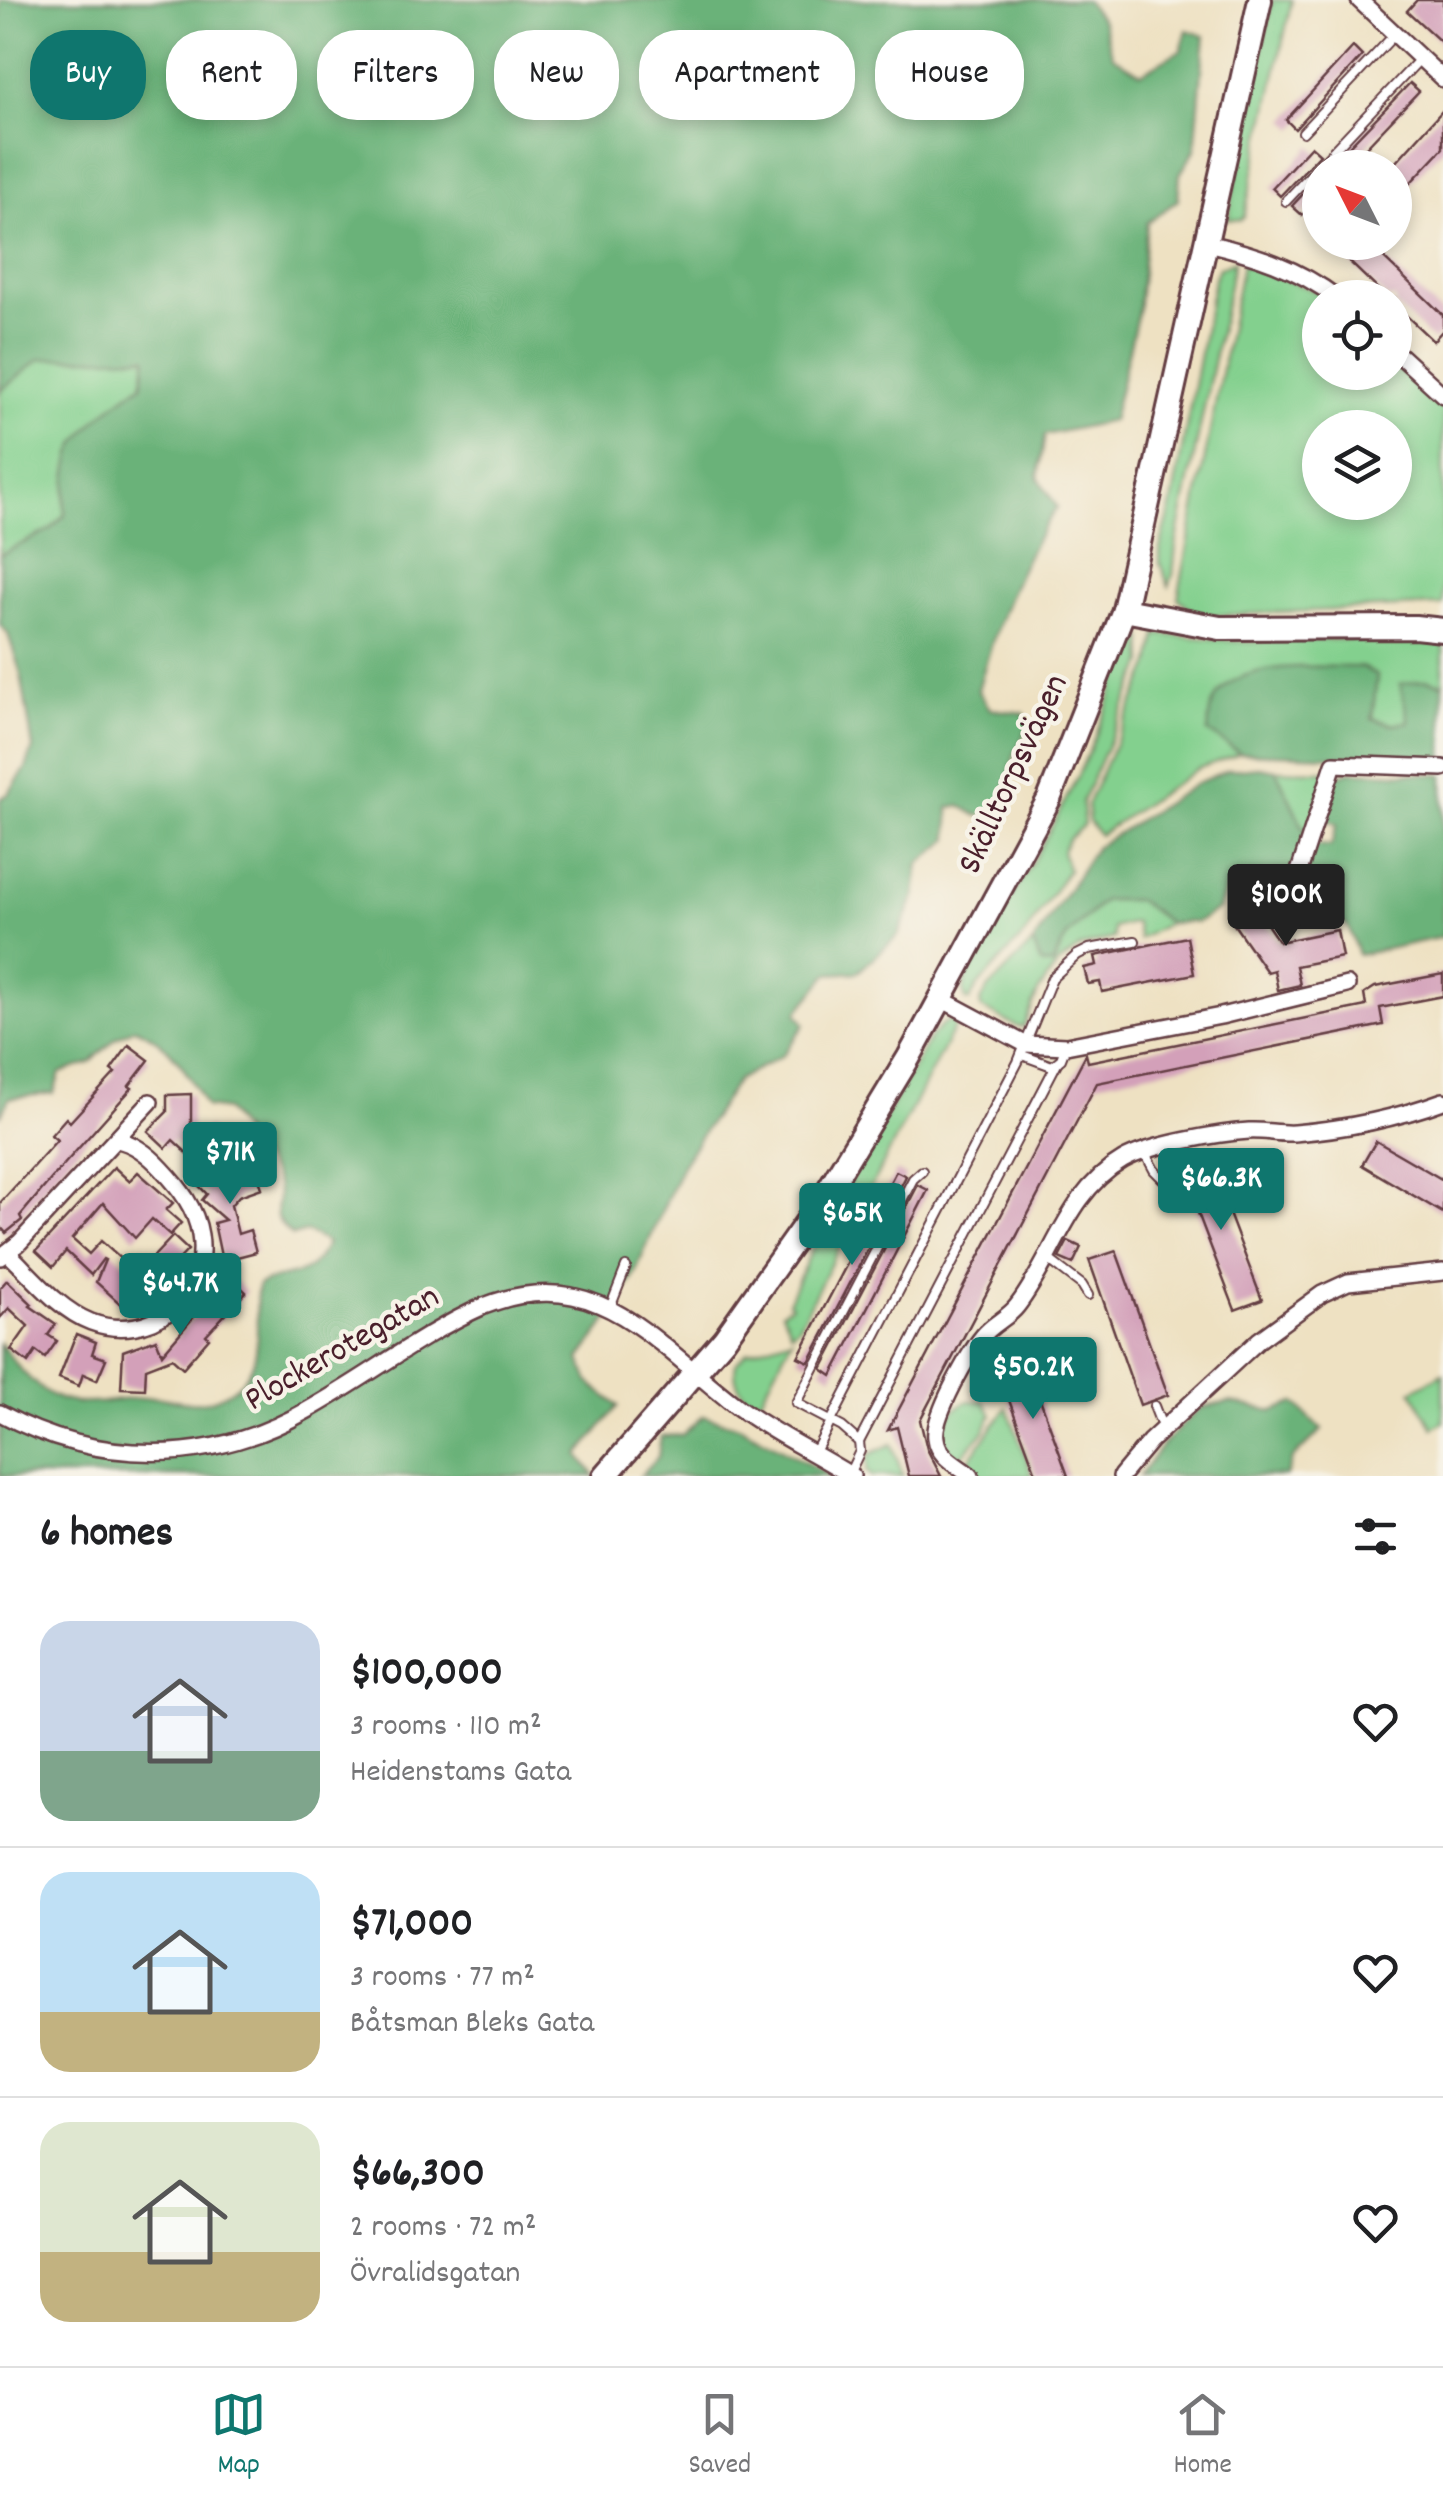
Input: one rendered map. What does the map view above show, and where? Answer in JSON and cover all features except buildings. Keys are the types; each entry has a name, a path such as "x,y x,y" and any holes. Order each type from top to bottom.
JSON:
{"street":[{"name":"Skälltorpsvägen","path":"605,1476 696,1373 811,1217 941,999 1048,799 1124,610 1260,0"},
{"path":"1360,0 1443,78"},
{"path":"1206,243 1240,250 1311,280"},
{"path":"1412,367 1443,396"},
{"path":"1124,610 1220,628 1415,626 1443,630"},
{"path":"1288,905 1334,764 1443,768"},
{"path":"941,999 1024,1049 1066,1046 1221,1016 1347,985"},
{"path":"970,1476 942,1456 936,1439 936,1421 983,1334 1015,1310 1048,1259 1069,1211 1083,1192 1124,1159 1184,1141 1248,1131 1291,1133 1372,1121 1443,1101"},
{"path":"117,1140 154,1161 178,1188 200,1231 200,1264 180,1304 166,1316 142,1326 109,1327 89,1322 4,1255 150,1102"},
{"path":"1121,1476 1258,1333 1348,1282 1443,1272"},
{"name":"Plockerotegatan","path":"0,1413 52,1437 103,1449 163,1454 208,1449 253,1437 294,1418 450,1323 498,1300 555,1292 586,1298 637,1324 754,1419 850,1475"}],"lane":[{"path":"1302,132 1395,34"},
{"path":"1286,201 1421,58"},
{"path":"814,1454 1024,1049 1046,989 1065,964 1088,949 1135,941"},
{"path":"850,1475 860,1452 859,1442 1066,1046"},
{"path":"1024,1049 1049,1065 1056,1063"},
{"path":"1145,1153 1154,1170 1183,1199"},
{"path":"859,1442 796,1403 913,1179 922,1170"},
{"path":"1048,1259 1082,1285 1088,1295"},
{"path":"610,1308 626,1267"},
{"path":"1154,1406 1164,1429"}],"green space":[{"path":"0,0 1086,0 1102,21 1113,56 1141,73 1181,50 1187,30 1205,36 1195,150 1180,174 1178,200 1147,223 1138,312 1112,421 1045,435 1038,477 1057,507 1030,550 1010,595 978,690 990,709 1024,713 1029,725 1015,754 1000,810 978,816 959,805 949,808 949,840 919,864 915,896 898,936 858,972 828,974 797,1013 805,1024 783,1055 737,1080 682,1165 636,1271 580,1359 589,1382 618,1406 579,1455 595,1476 0,1476 0,1343 39,1387 67,1401 212,1399 238,1385 250,1370 256,1347 258,1285 304,1271 327,1243 307,1232 292,1236 284,1228 277,1216 277,1185 226,1110 206,1107 169,1051 135,1028 115,1039 90,1063 60,1073 54,1093 9,1098 0,1117 0,799 26,768 33,748 21,674 8,634 0,625 0,555 51,529 65,515 67,478 76,444 106,411 142,385 147,357 40,359 0,391"},
{"path":"1272,0 1292,0 1244,217 1228,219"},
{"path":"1234,261 1169,586 1160,564 1160,548 1214,279 1219,268"},
{"path":"1242,264 1302,286 1302,390 1412,390 1412,378 1443,407 1443,605 1199,616 1178,598"},
{"path":"147,356 142,385 106,411 77,444 67,478 65,515 51,529 0,555 0,391 39,359"},
{"path":"1157,634 1249,642 1443,639 1443,684 1426,680 1409,723 1391,724 1372,718 1377,677 1208,732 1240,753 1197,769 1099,835 1089,822 1087,805 1151,664"},
{"path":"1143,637 1144,663 1082,802 1084,825 1068,839 1062,851 1068,870 1026,933 966,1000 963,992 968,973 1059,813 1124,662"},
{"path":"1363,667 1377,676 1372,718 1391,724 1409,722 1400,684 1426,680 1443,684 1443,760 1240,753 1208,732 1211,708 1220,691 1235,680 1277,668"},
{"path":"1228,770 1276,770 1307,836 1293,871 1277,871 1263,881 1227,886 1219,909 1197,922 1169,923 1138,900 1104,900 1067,936 1052,965 1041,964 1033,943 1096,847 1199,782"},
{"path":"1276,770 1328,771 1307,836"},
{"path":"1349,771 1443,775 1443,937 1358,955 1348,926 1331,914 1309,917 1294,898 1312,844 1331,846 1337,824 1322,815 1334,778"},
{"path":"1104,900 1138,900 1169,923 1139,939 1135,922 1113,928 1114,938 1081,947 1057,965 1038,992 1024,1027 981,1008 980,1002 988,989 1033,943 1041,964 1053,965 1067,936"},
{"path":"954,1019 956,1024 798,1327 791,1332 782,1312 791,1305 788,1302 821,1230 930,1038"},
{"path":"792,1338 756,1403 739,1386 736,1363 747,1352"},
{"path":"1443,1373 1443,1422 1433,1428 1412,1391"},
{"path":"968,1401 984,1401 992,1415 984,1431 957,1461 943,1453 944,1428 949,1416"},
{"path":"1230,1402 1273,1411 1295,1403 1322,1430 1292,1459 1286,1476 1139,1476 1163,1444 1200,1408"},
{"path":"1007,1407 1033,1476 949,1476 967,1462"},
{"path":"703,1416 739,1426 831,1476 640,1476 658,1457 661,1436 682,1435"},
{"path":"892,1444 903,1476 871,1476 867,1471 868,1455"}]}
